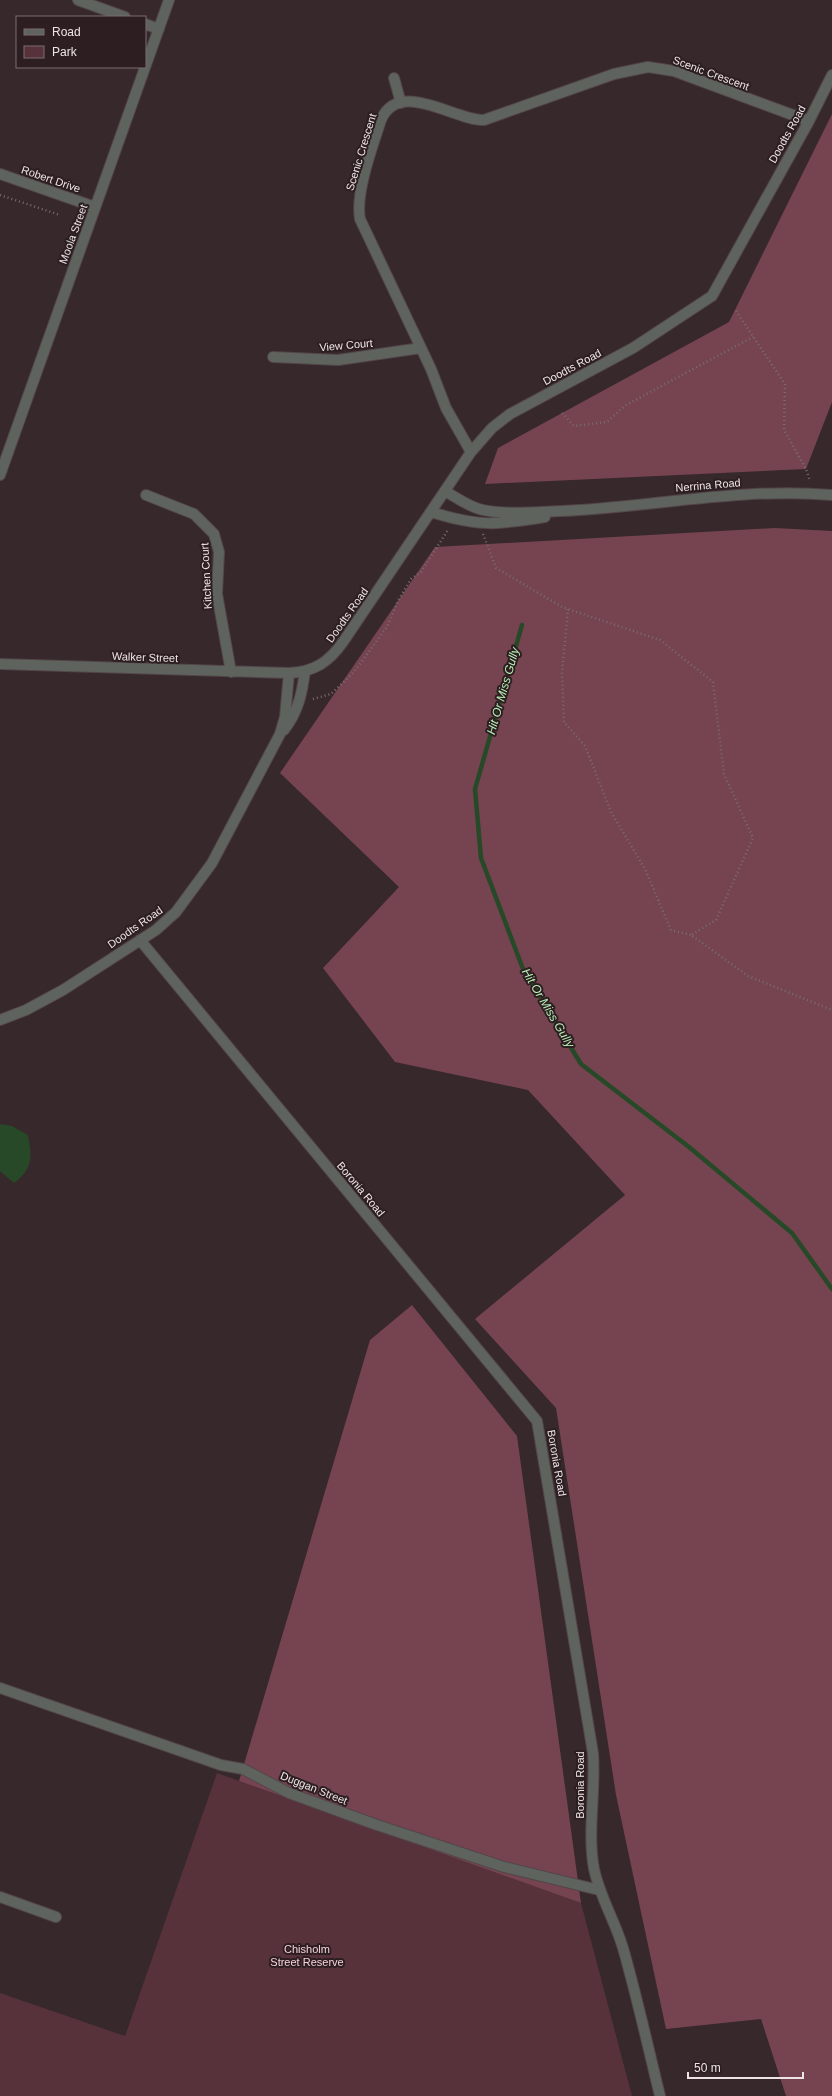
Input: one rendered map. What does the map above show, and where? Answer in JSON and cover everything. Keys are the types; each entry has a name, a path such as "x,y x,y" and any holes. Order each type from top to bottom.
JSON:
{"street":[{"path":"78,0 122,16"},
{"name":"Moola Street","path":"146,65 170,0"},
{"path":"146,24 159,29"},
{"path":"623,61 626,71"},
{"name":"Scenic Crescent","path":"472,452 449,414 421,348 362,224 359,214 362,187 381,120 386,111 401,103 421,102 469,118 484,120 626,71 648,67 674,71 809,122"},
{"name":"Moola Street","path":"0,475 145,68"},
{"name":"Doodts Road","path":"0,1020 26,1010 50,998 140,940 171,917 194,890 220,848 275,743 286,716 288,673 305,671 325,663 336,652 472,452 492,428 510,414 634,348 712,296 809,122 832,75"},
{"path":"394,78 401,103"},
{"name":"Robert Drive","path":"0,174 95,207"},
{"name":"View Court","path":"273,357 338,360 421,348"},
{"name":"Nerrina Road","path":"445,491 472,507 490,511 516,512 586,510"},
{"name":"Nerrina Road","path":"431,512 455,519 481,524 505,523 586,510 730,495 772,492 832,495"},
{"name":"Kitchen Court","path":"146,496 190,512 200,518 214,534 219,552 217,594 231,672"},
{"name":"Walker Street","path":"0,664 288,673"},
{"name":"Doodts Road","path":"275,743 294,717 300,701 305,671"},
{"name":"Boronia Road","path":"140,940 537,1421 593,1753 594,1780 592,1846 599,1890 624,1949 660,2096"},
{"name":"Duggan Street","path":"0,1688 221,1765 240,1768 289,1793 374,1824 504,1867 599,1890"},
{"path":"0,1897 56,1917"}],"path":[{"path":"0,195 60,215"},
{"path":"736,311 752,337 785,384 784,430 806,469 814,493"},
{"path":"562,413 574,426 607,422 626,405 752,337"},
{"path":"300,701 331,694 354,672 387,627 398,598 410,579 420,572 455,519"},
{"path":"481,524 496,568 568,609 660,640 713,682 724,774 753,838 716,920 691,935"},
{"path":"568,609 562,673 564,722 585,746 611,812 645,869 672,930 691,935 748,976 832,1010"}],"green space":[{"name":"Chisholm Street Reserve","path":"217,1773 581,1903 632,2096 0,2096 0,1993 125,2036"}],"shaded area":[{"path":"832,114 832,402 806,469 485,484 498,448 729,322"},
{"path":"775,528 832,531 832,2096 786,2096 761,2019 666,2029 616,1795 556,1408 475,1319 625,1195 528,1090 395,1062 323,968 399,887 280,773 435,547"},
{"path":"0,1124 12,1126 28,1135 30,1162 25,1173 14,1183 0,1171"},
{"path":"412,1305 517,1436 581,1903 239,1781 370,1340"}],"waterway":[{"name":"Hit Or Miss Gully","path":"522,625 475,789 481,858 523,969 581,1064 689,1147 792,1233 832,1289"}]}
